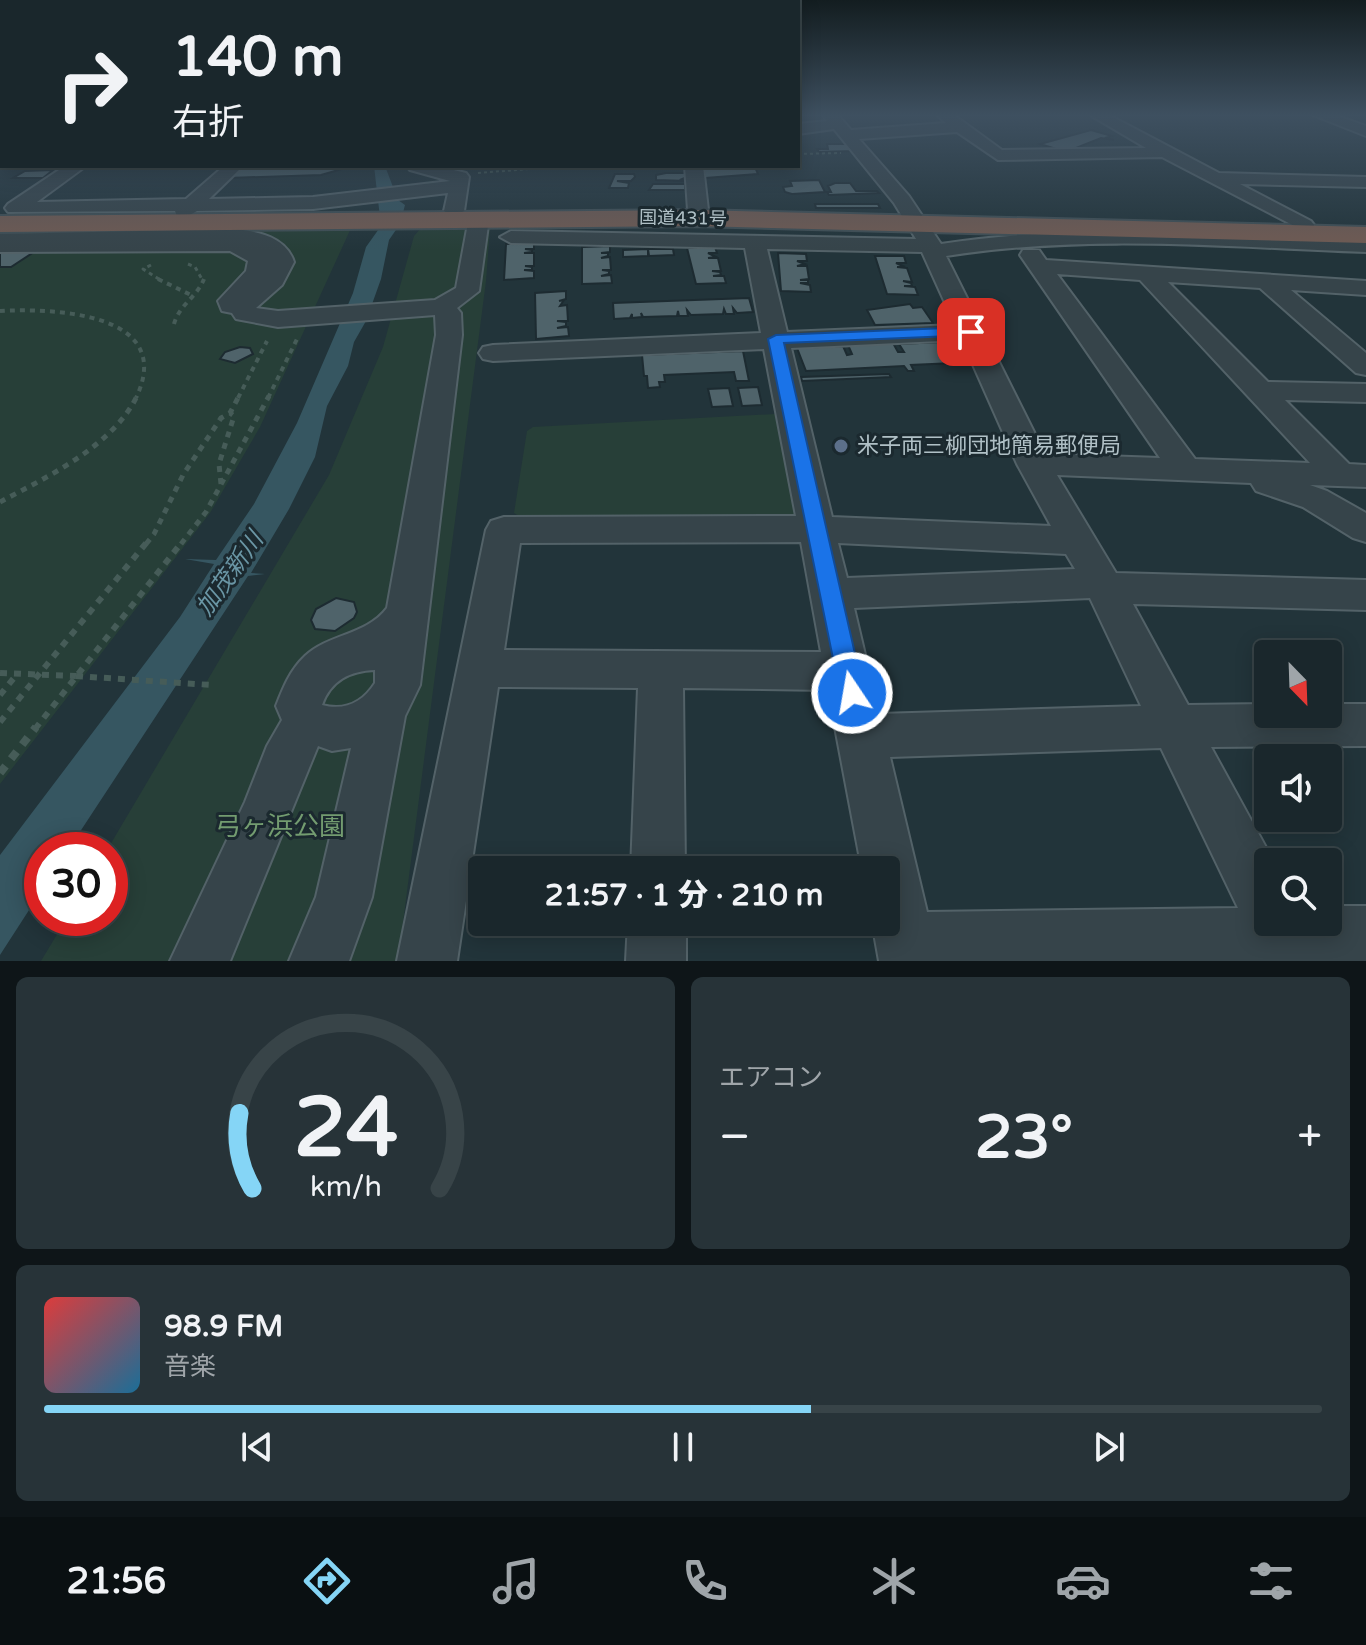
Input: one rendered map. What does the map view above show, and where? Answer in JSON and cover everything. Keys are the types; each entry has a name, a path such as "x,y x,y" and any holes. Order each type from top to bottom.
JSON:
{"highway":[{"name":"国道431号","path":"4,216 350,202"},
{"name":"国道431号","path":"4,216 350,202 698,210 923,233 1304,225 1366,227"},
{"name":"国道431号","path":"452,203 923,233 1366,235"}],"street":[{"path":"868,160 923,233 1034,464 1104,585 1254,892"},
{"path":"1179,160 1304,225"},
{"path":"186,210 232,168"},
{"path":"243,306 245,314 278,319 301,327 390,310 441,307 467,291 473,236 452,203 418,168"},
{"path":"694,168 698,210"},
{"path":"4,216 47,186 77,176"},
{"path":"1213,178 1366,182"},
{"path":"185,183 216,182"},
{"path":"350,202 452,203"},
{"path":"511,237 755,242 923,233 1366,246"},
{"path":"0,240 250,236 280,253 282,260 281,269 271,281 243,306 231,306 230,301 257,273 260,259 250,251 232,245 0,246"},
{"path":"1019,238 1185,469"},
{"path":"755,242 907,951 1254,934"},
{"path":"1040,266 1366,288"},
{"path":"1147,274 1261,391 1353,476"},
{"path":"1268,283 1366,367"},
{"path":"319,961 344,897 407,613 449,335 448,313 441,307"},
{"path":"493,353 971,332"},
{"path":"1261,391 1366,393"},
{"path":"1034,464 1353,476"},
{"path":"1233,471 1315,499 1366,529"},
{"path":"427,961 504,530 817,529 1078,541"},
{"path":"831,594 1104,585 1366,595"},
{"path":"350,655 378,652 396,661 391,690 359,726 325,731 306,722 299,706 306,687 322,667 393,632 407,613"},
{"path":"479,668 847,671"},
{"path":"658,856 661,670"},
{"path":"200,961 268,811 284,762 306,722"},
{"path":"861,736 1173,726 1366,725"},
{"path":"1342,934 1366,935"},
{"path":"656,961 657,936"}],"path":[{"path":"452,203 562,168"},
{"path":"174,324 177,309 203,286 204,279 195,267 181,262"},
{"path":"161,263 146,266 144,271 148,276 169,282 193,296"},
{"path":"0,311 61,310 114,324 131,336 143,352 146,376 132,406 111,430 68,462 0,502"},
{"path":"0,773 177,550 221,486 244,447 301,327"},
{"path":"0,722 154,534 183,475 221,418 230,413 267,341"},
{"path":"221,486 219,464 234,416 230,413"},
{"path":"0,673 211,685"},
{"path":"0,695 18,673"}],"green space":[{"name":"弓ヶ浜公園","path":"424,225 490,228 486,281 398,961 41,961 56,936 128,936 128,832 118,832 329,475 383,347 414,236"},
{"path":"352,226 260,427 210,513 0,784 0,230"},
{"path":"775,414 784,419 802,512 793,519 524,519 514,513 527,431 533,427"}],"water":[{"name":"加茂新川","path":"374,168 386,168 398,200 405,205 400,224 389,240 381,279 366,321 354,342 348,366 327,406 315,457 251,573 265,574 248,576 80,832 24,832 24,918 0,955 0,855 180,617 214,564 185,559 216,560 254,504 297,423 353,293 366,247 381,226"}],"building":[{"path":"241,168 342,169 321,175 227,178"},
{"path":"700,168 755,168 758,174 705,178"},
{"path":"53,170 43,178 13,178 25,171"},
{"path":"686,173 687,177 682,179 689,181 656,180 656,175"},
{"path":"615,174 634,174 635,177 631,181 617,181 629,183 628,188 609,188"},
{"path":"819,180 825,192 792,194 785,192 783,187 792,186 790,181"},
{"path":"850,183 856,191 879,193 829,195 828,186"},
{"path":"653,184 685,184 685,190 649,190"},
{"path":"815,204 878,204 880,208 816,208"},
{"path":"534,242 534,249 525,249 532,252 524,253 534,253 534,266 525,266 532,267 532,270 524,270 534,271 534,278 504,280 506,244"},
{"path":"610,246 610,252 601,253 608,253 608,256 601,258 610,257 611,270 602,270 609,271 609,274 601,276 611,275 612,283 582,284 582,247"},
{"path":"715,247 717,253 708,253 716,257 708,258 718,258 721,271 712,271 721,275 713,276 724,276 726,283 696,284 687,248"},
{"path":"648,249 673,249 674,255 649,256"},
{"path":"648,249 648,256 623,257 623,250"},
{"path":"37,250 11,267 0,267 0,251"},
{"path":"778,253 806,254 807,261 797,261 805,264 797,266 807,266 809,279 800,280 808,280 808,283 800,283 810,285 811,292 781,291"},
{"path":"875,256 904,256 906,263 896,263 905,267 897,267 907,268 912,282 903,281 912,286 904,286 915,287 918,295 887,294"},
{"path":"566,291 566,299 559,301 564,300 560,306 567,305 568,321 557,321 566,322 566,326 557,328 568,327 569,336 536,339 535,293"},
{"path":"749,298 753,312 737,313 733,308 734,314 726,314 724,309 723,314 691,315 687,310 688,316 679,316 678,311 677,316 643,317 641,313 642,317 632,318 632,314 630,318 614,319 613,303"},
{"path":"910,304 913,308 922,307 933,323 875,325 867,310"},
{"path":"941,342 955,363 911,365 914,371 908,371 904,366 806,371 797,348 843,346 847,355 852,354 848,345 893,343 898,352 904,352 899,344"},
{"path":"240,347 250,348 253,354 235,363 220,359 225,352"},
{"path":"743,351 749,381 736,381 734,372 664,375 665,382 659,382 660,387 648,388 647,376 644,376 642,355"},
{"path":"889,374 891,377 802,381 801,377"},
{"path":"758,387 762,405 742,406 738,388"},
{"path":"729,388 733,406 712,407 708,389"},
{"path":"336,598 354,602 357,612 354,618 335,631 315,629 311,620 316,609"}],"place":[{"name":"米子両三柳団地簡易郵便局","path":"841,446"}],"route":[{"path":"852,693 776,339 971,332"}]}
